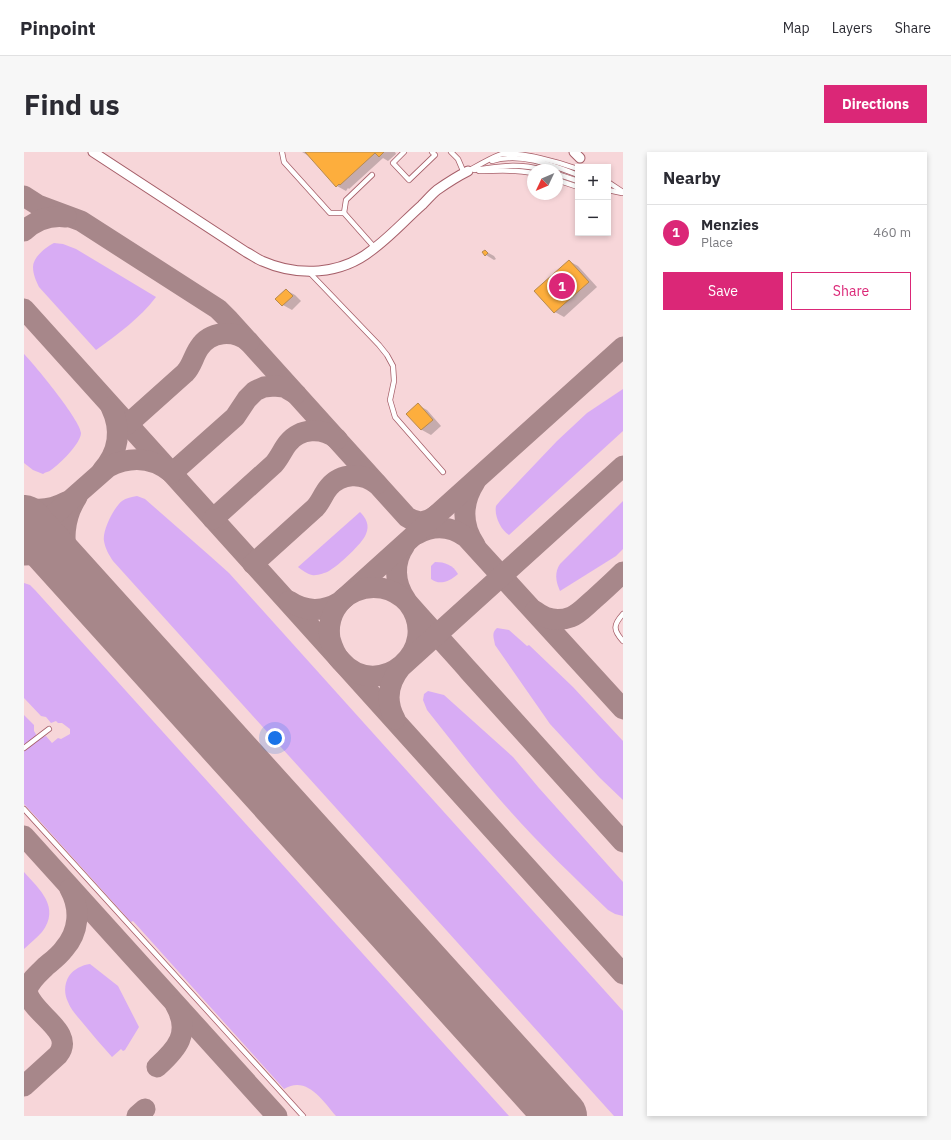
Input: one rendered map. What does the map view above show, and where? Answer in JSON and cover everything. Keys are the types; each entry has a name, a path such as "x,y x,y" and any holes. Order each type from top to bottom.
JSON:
{"street":[{"path":"93,152 241,249 262,261 293,271 309,272 324,271 340,267 359,259 375,248 436,190 466,172"}],"lane":[{"path":"282,152 284,162 330,213 344,213 375,248"},
{"path":"404,152 393,162 409,180 435,155 432,152"},
{"path":"451,152 458,159 466,172"},
{"path":"466,172 501,154 508,153 531,154 575,168"},
{"path":"466,172 498,159 517,158 545,164 575,174"},
{"path":"466,172 495,166 527,166"},
{"path":"466,172 513,170 527,172"},
{"path":"344,213 346,200 372,175"},
{"path":"563,176 575,180"},
{"path":"563,182 575,185"},
{"path":"611,184 623,193"},
{"path":"611,187 623,193"},
{"path":"611,191 623,193"},
{"path":"611,194 623,193"},
{"path":"309,272 387,355 393,366 394,381 390,400 395,417 443,472"},
{"path":"623,614 617,621 615,627 617,634 623,641"},
{"path":"24,748 49,729"},
{"path":"24,809 303,1116"}],"shaded area":[{"path":"54,243 63,244 76,249 156,297 136,319 96,350 39,287 36,280 33,267 35,260 47,247"},
{"path":"24,354 66,405 74,417 81,433 78,442 69,453 55,467 43,474 33,470 24,463"},
{"path":"623,389 623,431 509,535 506,533 497,518 496,506 557,441 587,413"},
{"path":"137,496 145,499 229,573 623,1011 623,1116 614,1116 113,561 105,546 105,531 112,514 119,504 125,499"},
{"path":"623,501 623,549 616,556 560,591 556,578 560,564"},
{"path":"360,512 367,522 367,531 360,543 344,559 329,571 319,575 310,574 298,567"},
{"path":"435,562 454,568 458,574 445,582 434,581 431,579 431,566"},
{"path":"24,583 30,585 35,590 509,1116 336,1116 320,1097 307,1087 300,1085 284,1089 133,921 131,922 24,804 24,751 38,740 46,736 52,743 58,738 61,739 70,734 70,729 62,723 58,723 56,721 51,723 46,717 41,716 24,698"},
{"path":"497,628 509,630 527,646 529,645 573,687 623,741 623,800 600,778 550,724 495,645 493,634"},
{"path":"428,691 444,695 513,757 623,882 623,916 608,910 546,849 499,799 427,710 423,700 424,694"},
{"path":"24,715 34,725 34,731 37,736 29,743 24,744"},
{"path":"24,872 46,899 49,907 49,914 47,923 42,932 24,949"},
{"path":"90,964 118,986 139,1027 125,1050 123,1051 121,1049 112,1057 74,1013 66,996 65,986 69,976 78,968"}],"building":[{"path":"305,152 384,152 379,157 375,153 336,187"},
{"path":"485,250 488,253 485,256 482,252"},
{"path":"569,260 589,282 554,313 534,291"},
{"path":"286,289 293,296 282,306 275,299"},
{"path":"418,403 433,420 421,430 406,414"}],"taxiway":[{"path":"24,196 38,205 81,221 218,309 407,517 423,522 438,514"},
{"path":"24,231 38,221 54,217 66,217"},
{"path":"24,309 623,974"},
{"path":"128,424 185,373 199,348 209,338 216,335 229,334 236,335 249,342"},
{"path":"289,601 295,605 308,609 328,608 340,602 623,347"},
{"path":"24,541 108,467 125,461 141,460 157,464 172,473 235,417 247,399 255,391 264,387 274,386 284,387 296,394"},
{"path":"102,471 112,456 117,440 117,424 111,407"},
{"path":"213,519 274,464 288,443 299,434 318,431 325,432 337,439"},
{"path":"395,719 390,706 389,692 393,679 401,667 623,466"},
{"path":"253,564 315,508 334,482 346,477 358,476 365,477 377,484"},
{"path":"475,482 468,497 465,514 467,530 475,545"},
{"path":"77,497 69,513 65,530 66,548 73,569 94,598"},
{"path":"24,507 45,509 66,502"},
{"path":"417,534 429,529 442,528 460,533 466,537 623,709"},
{"path":"405,545 398,558 396,572 399,587 406,600"},
{"path":"24,555 40,555 46,557 63,567 74,577"},
{"path":"535,611 547,618 552,619 566,619 571,617 582,610 623,572"},
{"path":"408,603 417,620 418,637 412,653 402,665 388,673 372,676 356,672 339,659 330,639 330,623 335,609 344,599 355,591 368,588 382,588 396,593 408,603 623,842"},
{"path":"24,836 277,1116"},
{"path":"24,1086 58,1055 62,1046 61,1038 57,1030 35,1006 27,990 32,980 60,954 73,935 77,920 77,912 74,897 70,889"},
{"path":"157,1067 171,1054 180,1040 182,1024 176,1006"},
{"path":"137,1116 145,1109"}],"runway":[{"path":"24,521 561,1116"}],"place":[{"name":"Menzies","path":"562,286"}]}
